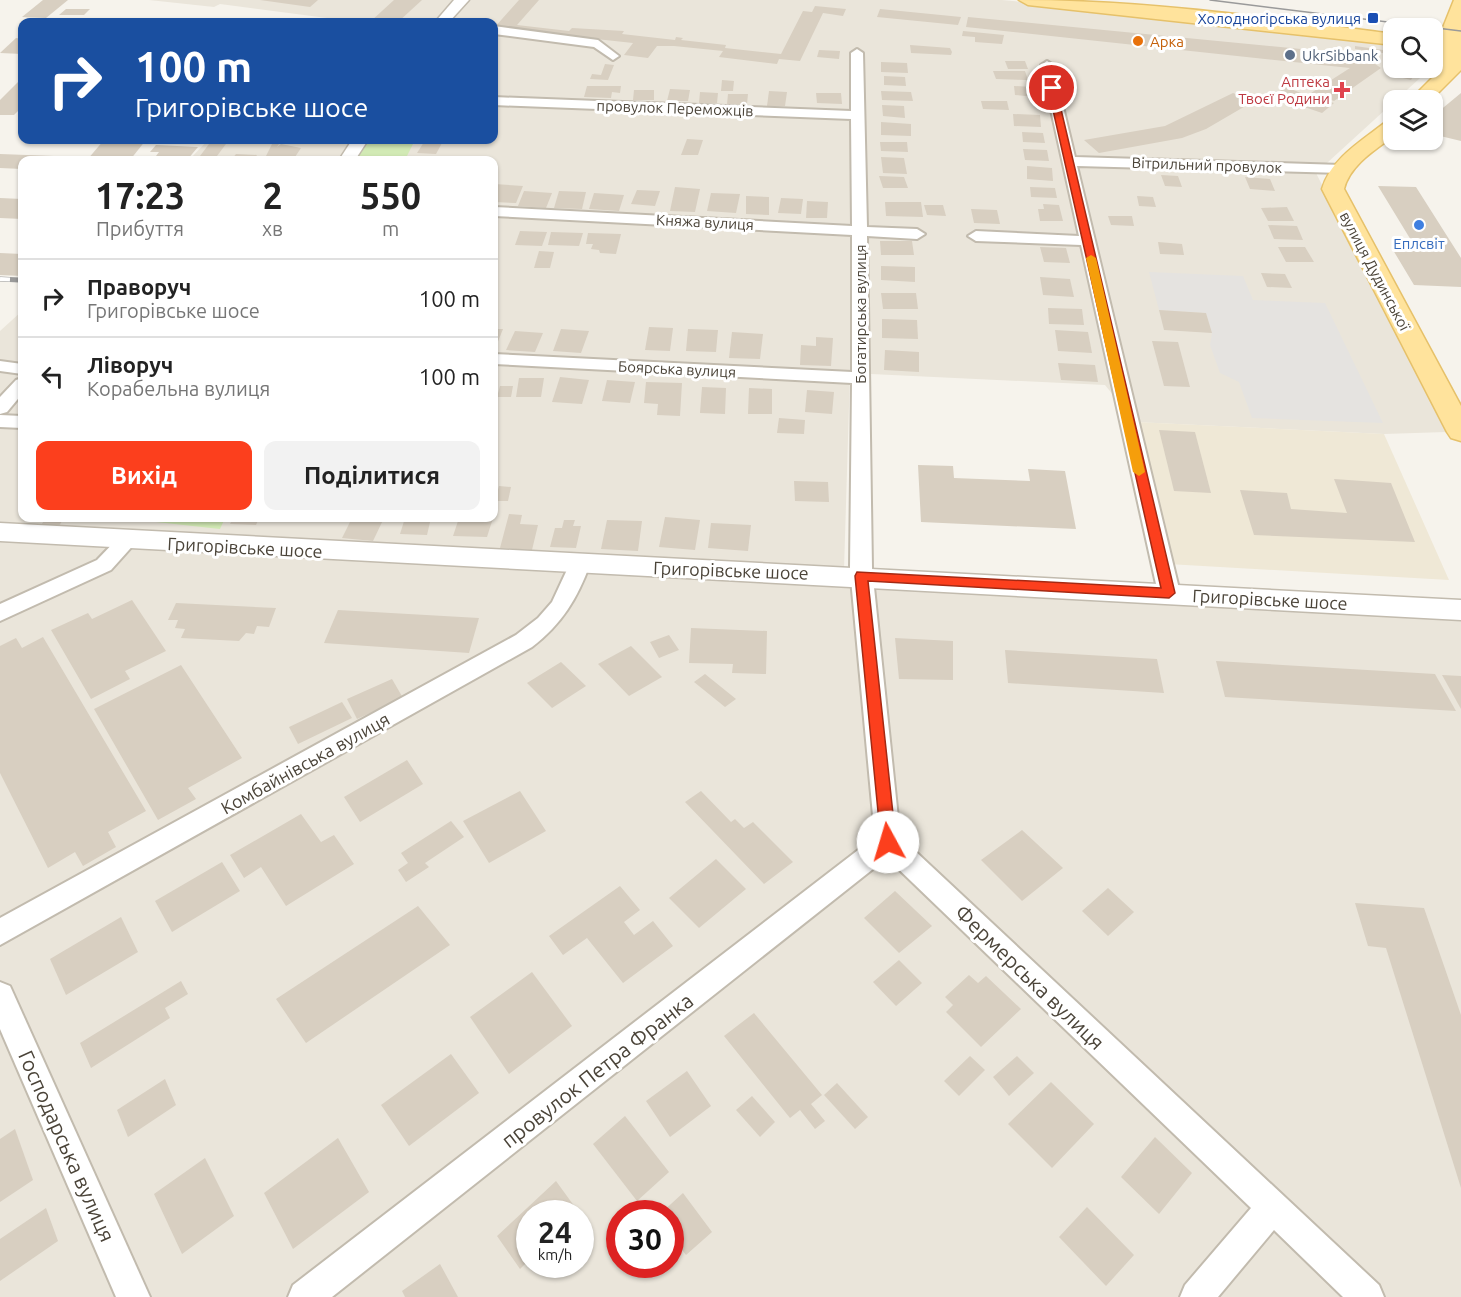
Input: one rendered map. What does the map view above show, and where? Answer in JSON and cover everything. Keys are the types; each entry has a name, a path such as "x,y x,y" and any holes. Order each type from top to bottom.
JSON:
{"main road":[{"path":"1028,0 1294,27 1383,39"},
{"path":"1093,0 1383,30"},
{"path":"1430,90 1452,68 1457,45 1452,23 1461,3"},
{"path":"1342,169 1383,134"},
{"name":"вулиця Дудинської","path":"1342,169 1334,178 1336,197 1461,432"}],"street":[{"path":"446,18 462,0"},
{"path":"498,31 598,44 613,56"},
{"name":"Богатирська вулиця","path":"857,53 861,576"},
{"path":"1047,65 1169,593"},
{"name":"провулок Переможців","path":"498,101 857,116"},
{"name":"Вітрильний провулок","path":"1071,161 1342,169"},
{"name":"Княжа вулиця","path":"498,212 917,234"},
{"path":"975,236 1087,241"},
{"name":"Боярська вулиця","path":"498,359 860,378"},
{"path":"0,366 18,368"},
{"path":"0,408 18,388"},
{"path":"0,421 18,422"},
{"path":"0,613 104,565 127,540 138,522"},
{"name":"Григорівське шосе","path":"0,532 579,564 861,576 1461,610"},
{"name":"Комбайнівська вулиця","path":"0,932 524,641 547,625 563,606 579,564"},
{"path":"861,576 888,842"},
{"name":"Фермерська вулиця","path":"888,842 1367,1297"},
{"name":"провулок Петра Франка","path":"305,1297 888,842"},
{"name":"Господарська вулиця","path":"0,996 133,1297"},
{"path":"1197,1297 1272,1207"}],"shaded area":[{"path":"149,0 1002,0 1324,32 1383,44 1383,78 1420,78 1407,90 1383,90 1383,112 1316,173 1446,432 1384,434 1135,422 1105,385 850,373 844,570 0,525 0,331 18,315 18,522 498,522 498,156 193,156 204,144 498,144 498,18 327,18 220,4 214,7"},
{"path":"1149,272 1243,276 1253,300 1325,303 1383,423 1252,418 1239,382 1220,373 1210,345 1212,333 1206,313 1159,310"},
{"path":"1135,422 1384,434 1449,580 1168,564"},
{"path":"0,536 1461,616 1461,1297 0,1297"}],"green space":[{"path":"357,144 413,144 407,156 350,156"},
{"path":"156,522 223,522 220,529"}],"building":[{"path":"43,0 68,0 46,18 22,17"},
{"path":"260,0 318,0 310,7"},
{"path":"394,0 422,0 402,18 374,18"},
{"path":"519,0 539,0 517,25 569,31 572,28 624,31 622,34 675,40 676,37 683,38 681,40 726,45 725,48 781,54 803,11 812,12 815,6 846,9 843,16 823,13 800,61 779,59 777,64 719,57 723,51 674,46 657,46 648,58 624,55 633,43 498,28 498,24"},
{"path":"66,9 90,9 84,15 59,15"},
{"path":"880,9 961,17 958,25 877,17"},
{"path":"968,17 1332,52 1365,57 1381,68 1334,101 1311,93 1350,68 966,27"},
{"path":"963,31 1004,35 1002,44 975,42 975,37 962,36"},
{"path":"16,38 18,38 18,54 0,53"},
{"path":"910,45 950,48 952,52 951,55 911,53"},
{"path":"1355,46 1383,50 1383,53 1355,49"},
{"path":"819,50 840,51 839,59 817,57"},
{"path":"1005,61 1025,61 1028,69 1008,69"},
{"path":"881,62 907,63 908,73 881,72"},
{"path":"605,64 614,65 608,80 590,79 592,74 601,75"},
{"path":"993,71 1025,71 1028,80 996,79"},
{"path":"884,76 905,77 906,86 884,85"},
{"path":"722,80 734,81 733,91 721,91"},
{"path":"18,82 18,111 14,115 0,115 0,100"},
{"path":"587,86 621,86 620,93 612,92 611,98 584,97"},
{"path":"1014,86 1033,87 1034,97 1015,95"},
{"path":"1286,87 1334,103 1322,113 1272,96"},
{"path":"670,89 690,90 688,101 667,101"},
{"path":"634,90 654,90 654,100 633,100"},
{"path":"769,91 787,92 785,106 767,106"},
{"path":"881,91 911,92 913,101 882,100"},
{"path":"700,92 718,93 717,103 699,103"},
{"path":"816,93 841,93 842,104 817,103"},
{"path":"1233,93 1254,101 1206,129 1182,138 1099,153 1084,140 1165,126"},
{"path":"1461,93 1461,141 1443,137 1443,108"},
{"path":"728,94 748,94 747,104 727,104"},
{"path":"981,101 1007,101 1009,110 983,109"},
{"path":"882,105 904,106 905,118 883,116"},
{"path":"1013,114 1040,115 1041,127 1014,126"},
{"path":"881,122 911,124 911,136 881,135"},
{"path":"1022,132 1043,133 1045,143 1023,142"},
{"path":"687,139 703,140 698,155 681,155"},
{"path":"880,142 907,142 908,152 881,151"},
{"path":"101,144 143,144 133,156 90,156"},
{"path":"209,144 226,144 217,156 200,156"},
{"path":"272,144 279,144 277,147 281,144 301,148 296,156 266,156"},
{"path":"423,144 441,144 436,154 417,153"},
{"path":"156,145 198,147 190,156 156,156 159,152 150,152"},
{"path":"1023,149 1047,150 1049,161 1025,160"},
{"path":"0,154 54,156 18,156 18,169 0,168"},
{"path":"236,154 257,155 256,156 234,156"},
{"path":"881,157 904,158 907,174 883,173"},
{"path":"1027,166 1052,168 1053,181 1027,179"},
{"path":"1161,175 1178,176 1182,187 1165,186"},
{"path":"879,176 904,177 908,188 883,188"},
{"path":"1245,177 1270,179 1275,191 1250,189"},
{"path":"498,184 523,186 516,203 498,202"},
{"path":"1378,186 1416,187 1461,258 1461,287 1414,285 1393,250 1417,250"},
{"path":"675,187 700,189 695,212 670,211"},
{"path":"1030,187 1055,188 1057,198 1031,197"},
{"path":"637,190 660,191 655,206 631,204"},
{"path":"524,191 552,193 546,208 518,206"},
{"path":"559,191 586,192 582,209 554,208"},
{"path":"594,193 624,195 619,211 589,209"},
{"path":"711,193 740,194 736,213 707,211"},
{"path":"746,196 769,197 769,215 746,214"},
{"path":"1137,196 1153,197 1156,207 1139,206"},
{"path":"0,198 18,199 18,219 0,218"},
{"path":"781,198 803,199 801,214 778,213"},
{"path":"807,201 828,202 827,218 806,218"},
{"path":"885,202 921,202 923,217 886,216"},
{"path":"1043,204 1059,205 1063,221 1040,221 1038,209 1044,209"},
{"path":"924,205 943,205 946,216 927,215"},
{"path":"1287,207 1294,221 1268,221 1261,208"},
{"path":"971,209 997,210 1000,224 974,223"},
{"path":"1108,216 1132,216 1134,226 1111,225"},
{"path":"1268,225 1297,226 1303,240 1274,239"},
{"path":"520,231 547,232 542,246 515,245"},
{"path":"551,232 583,233 579,246 548,245"},
{"path":"588,233 621,234 616,254 600,253 599,250 591,249 593,244 586,244"},
{"path":"880,241 912,241 914,255 881,255"},
{"path":"1158,242 1182,244 1184,255 1160,254"},
{"path":"1040,247 1066,248 1070,263 1044,262"},
{"path":"1278,247 1305,247 1314,262 1286,262"},
{"path":"539,251 554,252 550,268 534,268"},
{"path":"0,253 18,254 18,276 0,275"},
{"path":"881,266 915,267 915,282 881,280"},
{"path":"1261,273 1285,274 1292,288 1267,287"},
{"path":"1040,277 1070,279 1074,297 1043,295"},
{"path":"881,293 916,293 918,309 883,309"},
{"path":"1048,308 1082,309 1084,325 1049,324"},
{"path":"1159,310 1206,313 1212,333 1164,330"},
{"path":"882,319 917,320 918,339 882,338"},
{"path":"649,327 673,328 670,351 645,350"},
{"path":"498,329 503,329 498,342"},
{"path":"561,329 589,331 581,353 553,351"},
{"path":"688,329 718,330 716,352 686,351"},
{"path":"1055,330 1088,332 1092,353 1058,351"},
{"path":"515,331 543,333 535,352 506,350"},
{"path":"732,332 763,334 760,359 729,358"},
{"path":"816,337 833,338 831,366 800,365 801,345 816,346"},
{"path":"1152,341 1178,342 1190,387 1164,386"},
{"path":"885,350 919,352 919,372 884,370"},
{"path":"1058,363 1095,365 1098,382 1061,380"},
{"path":"560,377 589,380 582,404 552,402"},
{"path":"519,378 544,378 541,397 516,397"},
{"path":"607,380 635,382 630,403 602,401"},
{"path":"646,382 682,383 680,416 657,415 658,404 644,403"},
{"path":"500,386 513,386 511,397 498,397"},
{"path":"702,387 726,388 725,414 700,413"},
{"path":"749,388 772,389 772,414 748,414"},
{"path":"807,390 834,392 832,414 805,412"},
{"path":"779,418 805,420 804,434 777,433"},
{"path":"1159,430 1195,432 1211,493 1174,491"},
{"path":"918,465 953,466 954,478 1030,481 1028,469 1065,471 1076,529 921,522"},
{"path":"1334,479 1391,483 1415,542 1254,535 1240,490 1287,493 1291,509 1347,513"},
{"path":"794,481 828,482 829,502 795,501"},
{"path":"499,486 511,487 508,501 498,501"},
{"path":"509,514 522,515 520,524 538,525 532,550 500,548"},
{"path":"665,517 700,520 695,550 659,547"},
{"path":"564,520 575,520 573,526 581,526 576,548 550,547 555,528 562,528"},
{"path":"607,520 642,521 638,551 601,549"},
{"path":"43,522 62,522 59,526 41,525"},
{"path":"231,522 257,522 256,525 230,524"},
{"path":"350,522 382,522 373,541 342,538"},
{"path":"404,522 430,522 427,535 400,534"},
{"path":"458,522 492,522 487,537 453,536"},
{"path":"711,523 751,525 748,551 708,548"},
{"path":"132,600 166,651 125,671 130,679 91,699 51,630 88,613 92,619"},
{"path":"176,603 276,608 269,627 257,626 254,634 246,633 239,641 181,638 185,629 175,628 178,620 168,620"},
{"path":"338,610 479,618 469,653 324,643"},
{"path":"691,628 767,631 766,674 732,673 733,664 689,663"},
{"path":"669,635 679,650 659,658 650,642"},
{"path":"43,637 146,811 108,832 116,847 83,866 75,852 48,868 0,773 0,646 16,638 22,648"},
{"path":"895,638 953,641 953,680 899,679"},
{"path":"631,646 662,677 629,696 598,664"},
{"path":"1005,650 1157,659 1164,693 1008,683"},
{"path":"1216,661 1435,674 1456,711 1225,697"},
{"path":"561,662 586,686 552,708 527,683"},
{"path":"181,665 242,758 188,788 196,799 158,820 94,709"},
{"path":"705,674 736,699 725,707 694,682"},
{"path":"1442,675 1461,676 1461,709"},
{"path":"392,679 403,698 357,719 347,699"},
{"path":"342,702 352,718 298,744 289,727"},
{"path":"407,760 423,784 360,822 344,797"},
{"path":"520,791 546,831 489,863 463,821"},
{"path":"701,791 731,822 735,819 744,828 753,822 793,862 764,884 685,802"},
{"path":"301,814 321,842 334,835 354,864 286,906 261,867 244,878 230,855"},
{"path":"451,821 464,837 425,863 429,867 406,882 398,870 408,863 401,853"},
{"path":"1022,830 1063,868 1022,901 981,860"},
{"path":"716,859 746,889 699,928 669,898"},
{"path":"222,862 240,891 172,932 155,901"},
{"path":"620,886 640,910 624,922 634,935 653,921 673,946 623,983 587,938 563,955 549,936"},
{"path":"1108,888 1134,912 1108,936 1082,911"},
{"path":"895,891 932,926 899,953 864,918"},
{"path":"1355,903 1424,908 1461,1015 1461,1188 1386,948 1368,946"},
{"path":"418,906 450,945 306,1043 276,999"},
{"path":"121,917 138,952 66,995 50,959"},
{"path":"899,960 922,983 896,1006 873,982"},
{"path":"532,972 572,1026 509,1074 470,1017"},
{"path":"969,975 978,983 986,976 1021,1009 981,1047 946,1012 953,1005 945,997"},
{"path":"181,981 188,994 165,1008 170,1018 91,1068 80,1043"},
{"path":"754,1013 822,1095 811,1104 825,1121 815,1129 800,1110 790,1118 724,1036"},
{"path":"451,1054 479,1093 409,1146 381,1105"},
{"path":"970,1056 985,1070 959,1096 944,1081"},
{"path":"1017,1056 1034,1073 1009,1096 993,1077"},
{"path":"687,1071 711,1106 670,1137 646,1101"},
{"path":"165,1079 176,1105 128,1137 117,1110"},
{"path":"1051,1082 1094,1124 1052,1168 1008,1124"},
{"path":"837,1083 868,1117 855,1129 824,1095"},
{"path":"752,1096 775,1122 760,1137 736,1110"},
{"path":"625,1116 669,1172 636,1200 593,1144"},
{"path":"15,1129 33,1180 0,1202 0,1139"},
{"path":"1155,1137 1192,1173 1159,1214 1121,1177"},
{"path":"338,1138 369,1192 293,1249 264,1193"},
{"path":"205,1158 234,1216 182,1254 154,1194"},
{"path":"556,1181 570,1200 536,1200"},
{"path":"683,1193 712,1232 686,1255 684,1252 684,1200 675,1200"},
{"path":"1087,1207 1134,1255 1106,1286 1059,1237"},
{"path":"46,1208 58,1241 0,1281 0,1239"},
{"path":"516,1218 516,1263 497,1236"},
{"path":"440,1264 458,1297 405,1297 402,1291"}],"tram line":[{"path":"1210,0 1461,31"}],"railway":[{"path":"0,279 18,280"}],"slow traffic":[{"path":"1091,258 1139,472"}],"place":[{"name":"Холодногірська вулиця","path":"1373,18"},
{"name":"Арка","path":"1138,41"},
{"name":"UkrSibbank","path":"1290,55"},
{"name":"Аптека Твоєї Родини","path":"1342,90"},
{"name":"Еплсвіт","path":"1419,225"}],"route":[{"path":"888,842 861,576 1169,593 1140,476 1071,161 1052,88"}]}
